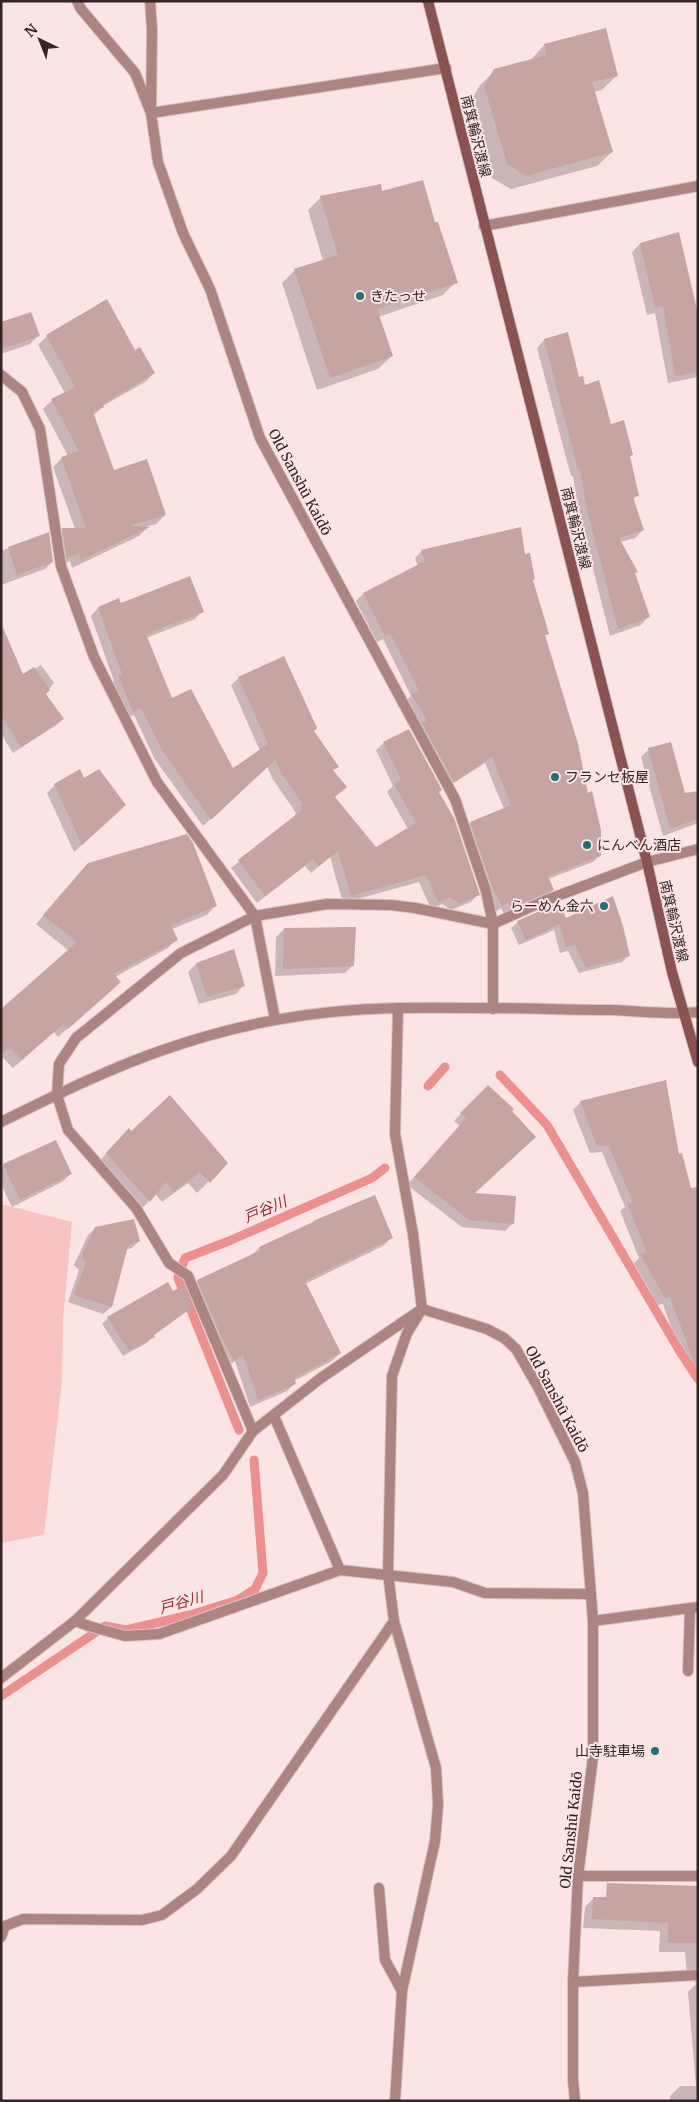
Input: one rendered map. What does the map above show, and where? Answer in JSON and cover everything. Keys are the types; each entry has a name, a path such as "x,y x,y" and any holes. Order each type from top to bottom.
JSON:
{"main road":[{"name":"南箕輪沢渡線","path":"428,1 647,862 672,972 698,1062"}],"street":[{"path":"77,1 81,9 135,73 151,113 446,68"},
{"name":"Old Sanshū Kaidō","path":"150,1 152,29 151,113 158,162 183,233 210,289 260,438 455,798 486,891 493,924 493,1008"},
{"path":"484,226 698,186"},
{"path":"1,375 22,392 40,429 61,566 94,657 157,782 255,916 275,1019"},
{"path":"253,1431 188,1276 169,1263 136,1208 68,1130 57,1095 59,1064 76,1038 181,953 255,916 327,904 390,905 416,908 493,924 544,901 647,862 698,849"},
{"path":"1,1122 57,1095 163,1050 218,1033 275,1019 332,1012 398,1008 640,1011 684,1014 698,1012"},
{"path":"395,2101 402,1991 436,1840 438,1805 436,1768 394,1621 388,1574 392,1376 408,1333 422,1310 413,1234 395,1134 398,1008"},
{"path":"1,1678 75,1620 223,1475 253,1431 321,1378 422,1310"},
{"name":"Old Sanshū Kaidō","path":"422,1310 487,1329 504,1338 516,1349 576,1462 583,1493 593,1621 593,1757 578,1876 573,1982 573,2080 575,2101"},
{"path":"274,1416 340,1570"},
{"path":"75,1620 125,1636 159,1634 340,1570 454,1582 485,1593 590,1594"},
{"path":"593,1621 694,1607 688,1671"},
{"path":"1,1937 3,1925 23,1919 142,1920 162,1914 197,1889 231,1856 394,1621"},
{"path":"578,1876 698,1876"},
{"path":"379,1888 385,1960 402,1991"},
{"path":"573,1982 698,1975"}],"shaded area":[{"path":"1,1204 72,1222 63,1320 62,1382 44,1535 1,1543"}],"building":[{"path":"606,28 618,76 592,82 613,152 526,176 507,164 484,86 494,69 547,55 544,44"},
{"name":"きたっせ","path":"423,180 435,222 438,222 458,283 377,309 393,356 330,378 294,269 338,255 320,196 381,184 382,191"},
{"path":"679,232 698,314 698,372 675,376 663,306 655,308 640,243"},
{"path":"107,299 135,350 140,347 155,373 103,404 104,407 93,412 114,470 147,459 166,515 129,526 150,527 81,560 79,553 67,558 62,528 86,528 61,457 79,451 51,399 75,387 46,335"},
{"path":"31,312 40,336 1,349 1,322"},
{"path":"568,332 579,377 583,376 585,385 599,380 611,424 624,420 633,455 630,456 639,496 633,497 644,530 619,538 638,572 635,573 650,617 618,629 586,506 580,469 578,470 544,339"},
{"path":"521,527 525,554 530,553 535,579 533,580 549,634 545,635 578,744 588,793 592,791 601,830 601,856 548,876 554,890 511,908 508,902 502,906 493,889 470,822 511,805 492,757 454,782 422,723 427,720 411,694 419,691 390,633 385,636 363,593 425,561 421,550"},
{"path":"49,532 53,562 17,575 8,547"},
{"path":"190,576 204,612 146,634 172,698 191,689 233,768 268,744 238,677 284,656 317,728 314,731 339,767 333,770 347,787 335,797 376,847 416,823 394,784 401,779 383,742 409,729 442,790 439,792 454,818 480,895 459,904 450,897 438,902 426,875 351,896 338,851 319,866 313,859 265,896 238,860 302,810 300,808 303,805 280,771 275,760 211,820 162,750 141,708 133,712 118,675 122,674 98,607 119,598 121,603"},
{"path":"1,623 23,674 34,667 50,690 46,694 64,719 21,747 1,715"},
{"path":"671,742 685,793 698,791 698,819 670,829 648,748"},
{"path":"80,769 84,778 99,769 126,805 82,845 54,784"},
{"path":"187,834 193,843 217,906 171,925 178,940 114,974 121,982 68,1029 63,1024 22,1060 11,1048 1,1054 1,1009 77,942 43,915 88,863"},
{"path":"613,896 630,956 586,968 575,945 566,947 560,924 526,940 517,921 560,902 566,918"},
{"path":"356,927 354,966 283,969 284,928"},
{"path":"234,949 245,986 207,997 196,963"},
{"path":"666,1080 679,1154 682,1153 691,1188 698,1187 698,1364 695,1365 670,1297 665,1298 640,1254 647,1253 627,1203 633,1202 609,1146 597,1146 580,1101"},
{"path":"488,1085 514,1109 512,1111 536,1137 475,1193 516,1196 514,1224 469,1220 414,1177 466,1118 460,1113"},
{"path":"170,1095 228,1163 210,1183 200,1172 174,1192 166,1182 150,1202 106,1153 129,1128 131,1131"},
{"path":"56,1140 72,1174 20,1200 3,1164"},
{"path":"375,1195 393,1238 305,1281 341,1353 294,1378 296,1384 258,1400 243,1355 234,1361 197,1280 261,1250 259,1247 313,1221"},
{"path":"134,1219 140,1241 128,1246 112,1307 74,1295 86,1262 81,1257 95,1227"},
{"path":"168,1282 173,1291 184,1285 193,1307 154,1335 155,1337 129,1351 107,1317"},
{"path":"607,1883 698,1886 698,1943 668,1943 668,1923 592,1919 593,1897 606,1897"}],"waterway":[{"name":"戸谷川","path":"428,1086 445,1067"},
{"name":"戸谷川","path":"500,1075 547,1125 679,1350 698,1379"},
{"name":"戸谷川","path":"239,1430 178,1278 185,1258 229,1241 372,1178 385,1168"},
{"name":"戸谷川","path":"1,1696 105,1626 126,1630 190,1615 238,1600 255,1589 263,1573 254,1460"}],"place":[{"name":"きたっせ","path":"360,296"},
{"name":"フランセ板屋","path":"555,777"},
{"name":"にんべん酒店","path":"587,845"},
{"name":"らーめん金六","path":"604,906"},
{"name":"山寺駐車場","path":"655,1751"}]}
